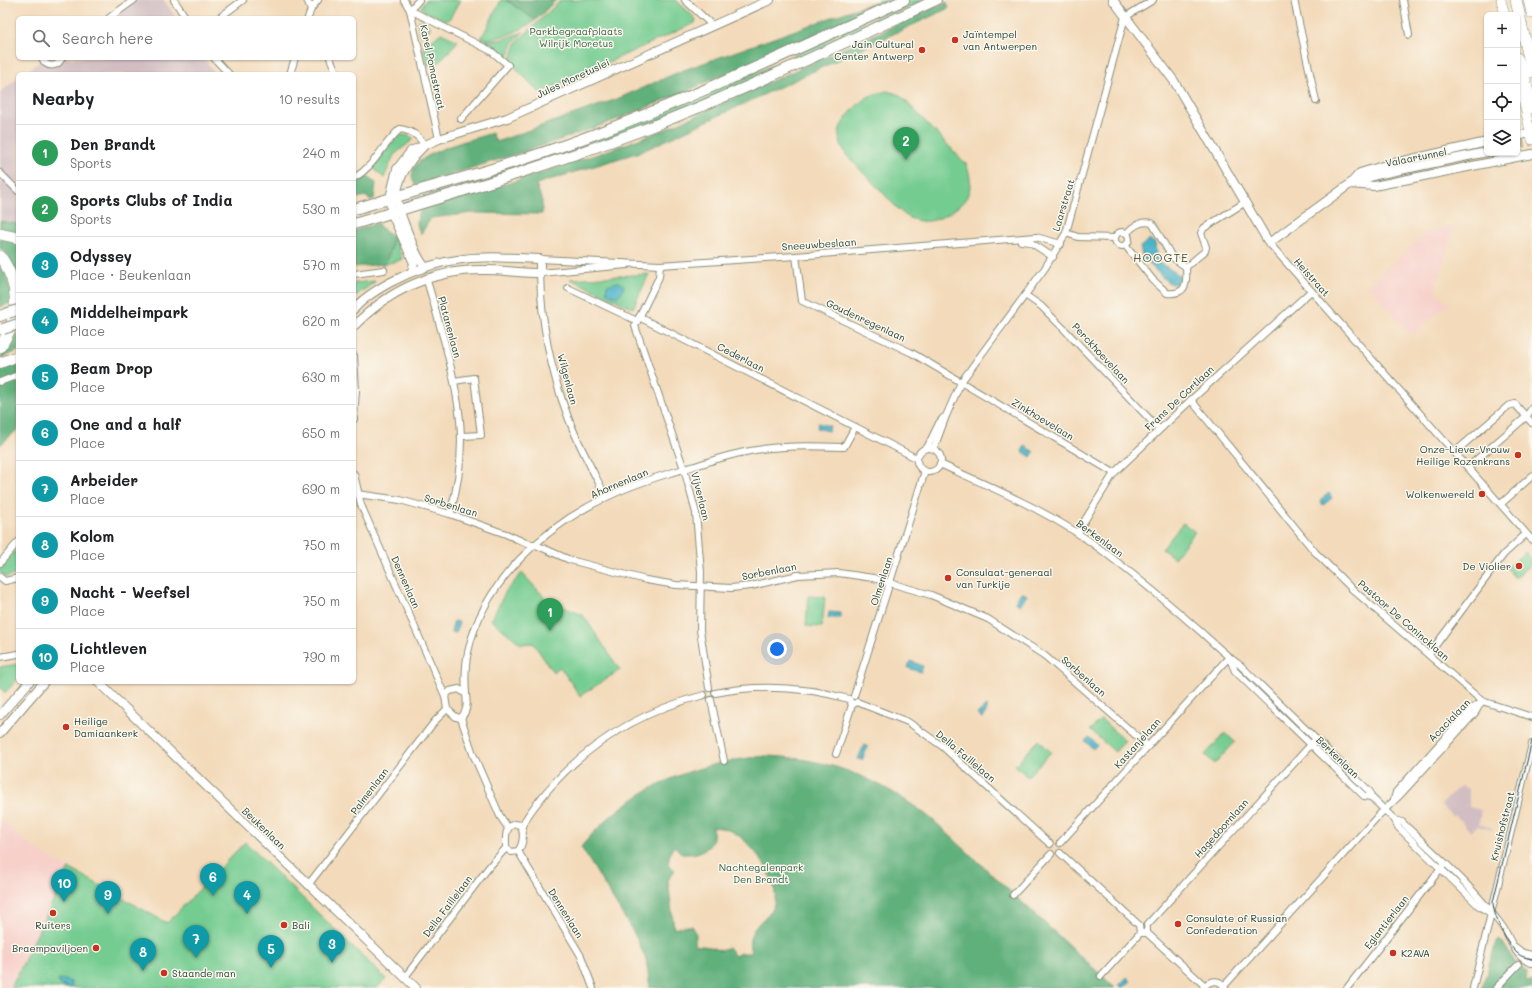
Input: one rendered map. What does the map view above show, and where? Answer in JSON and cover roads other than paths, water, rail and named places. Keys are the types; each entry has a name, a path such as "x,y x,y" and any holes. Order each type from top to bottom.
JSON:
{"highway":[{"path":"356,208 527,157 633,120 746,73 904,0"},
{"path":"356,223 522,172 638,132 756,83 936,0"},
{"path":"1516,0 1532,72"},
{"path":"1529,0 1532,13"},
{"path":"1520,65 1524,75 1532,108"},
{"path":"0,234 16,238"},
{"path":"0,256 10,273 14,285 16,308 9,333 0,347"},
{"path":"2,329 16,325"},
{"path":"0,363 16,357"}],"main road":[{"path":"1501,0 1504,12"},
{"path":"1520,84 1531,136"}],"street":[{"path":"112,16 134,0"},
{"path":"174,0 185,16"},
{"path":"222,16 243,0"},
{"path":"307,0 311,9"},
{"path":"309,16 311,9 318,0"},
{"name":"Karel Pomastraat","path":"404,0 410,10 439,139"},
{"path":"419,0 410,10 491,51 508,65 461,118"},
{"path":"685,0 712,26"},
{"name":"Jules Moretuslei","path":"412,271 414,263 396,211 393,197 393,181 405,157 411,151 439,139 507,118 770,0"},
{"name":"Heistraat","path":"1113,0 1174,81 1244,203 1269,243 1532,540"},
{"path":"1125,17 1153,0"},
{"path":"1294,0 1316,101"},
{"path":"1404,0 1409,35"},
{"name":"Laarstraat","path":"934,448 961,382 1053,257 1066,233 1125,17"},
{"path":"43,60 47,65 52,66 56,65 60,60"},
{"path":"216,60 227,72"},
{"path":"291,72 294,60"},
{"path":"331,60 336,72"},
{"path":"356,177 365,172 391,137 400,129 411,131 418,135 425,145"},
{"path":"1520,136 1531,136"},
{"path":"1269,243 1350,184 1360,173 1386,165 1484,143"},
{"name":"Valaartunnel","path":"1350,184 1376,175 1484,153"},
{"path":"1350,184 1374,186 1532,154"},
{"path":"0,173 16,189"},
{"path":"1186,267 1205,251 1206,247 1201,233 1204,228 1244,203"},
{"name":"Jules Moretuslei","path":"396,211 417,255 425,266"},
{"path":"1115,238 1120,232 1126,233 1138,224 1147,222 1152,223 1172,257 1186,267"},
{"path":"1066,233 1078,237 1115,238"},
{"path":"1125,245 1129,240 1126,233"},
{"name":"Sneeuwbeslaan","path":"540,259 660,265 1036,237 1060,244"},
{"path":"1115,238 1118,244 1125,245 1153,280 1167,293 1179,292 1185,287 1187,280 1186,267"},
{"name":"Sneeuwbeslaan","path":"1008,240 1030,242 1053,257"},
{"name":"Goudenregenlaan","path":"796,256 802,301 912,352 961,382"},
{"path":"356,306 382,287 412,271 425,266 456,259 540,259"},
{"name":"Wilgenlaan","path":"540,259 540,273 547,334 560,392 568,418 606,497"},
{"name":"Sneeuwbeslaan","path":"540,273 615,268 632,264"},
{"path":"638,319 659,277 660,265"},
{"path":"356,274 384,270"},
{"path":"356,324 367,312 390,295 426,278 448,273 470,271 540,273"},
{"name":"Platanenlaan","path":"426,278 454,380 462,436 458,484 450,514"},
{"name":"Cederlaan","path":"568,288 638,319 855,427 916,458 917,462"},
{"name":"Frans De Cortlaan","path":"1077,533 1114,473 1159,429 1311,291"},
{"name":"Perckhoevelaan","path":"1025,295 1041,306 1063,328 1159,429"},
{"name":"Vijverlaan","path":"638,319 635,326 684,469 696,513 699,535 701,587 700,630 709,688"},
{"path":"0,382 16,376"},
{"path":"454,380 474,378 481,435 462,436"},
{"name":"Zinkhoevelaan","path":"961,382 1114,473"},
{"name":"Pastoor De Conincklaan","path":"1191,400 1315,552 1378,613 1482,701 1532,717"},
{"path":"1455,452 1508,406 1515,404 1532,423"},
{"path":"1468,467 1526,417 1532,408"},
{"name":"Laarstraat","path":"926,448 939,423 946,416"},
{"name":"Ahornenlaan","path":"466,694 468,652 480,618 491,594 511,568 568,518 606,497 648,480 745,452 800,446 844,447 855,427"},
{"name":"Cederlaan","path":"885,442 916,454 919,453"},
{"path":"926,448 934,448 941,457 940,464 936,470 925,471 917,462 919,453 926,448"},
{"name":"Berkenlaan","path":"940,464 1012,495 1077,533 1148,587 1240,665 1370,792 1371,797 1395,820 1402,822 1443,866 1483,900 1492,914"},
{"name":"Olmenlaan","path":"836,754 925,471"},
{"path":"1501,504 1532,476"},
{"name":"Dennenlaan","path":"356,487 357,494 445,696 447,709"},
{"name":"Sorbenlaan","path":"357,494 400,500 450,514 506,534 526,543 536,545 570,560 616,574 653,581 701,587 731,588 751,586 798,575 814,573 847,573 890,582 937,597 988,619 1011,633 1065,671 1148,746"},
{"path":"1428,654 1504,554 1526,534"},
{"path":"0,563 16,545"},
{"path":"0,577 5,581 16,578"},
{"path":"0,657 16,654"},
{"name":"Berkenlaan","path":"1229,657 1235,671 1310,745 1364,796 1371,797"},
{"name":"Kastanjelaan","path":"1060,843 1229,657"},
{"path":"2,710 27,684"},
{"path":"0,733 42,684"},
{"name":"Beukenlaan","path":"100,684 308,885 407,975 416,988"},
{"path":"461,718 473,754 500,816 508,828 506,848 511,852 518,851 522,844 522,826 531,810 574,762 605,738 644,716 667,706 704,695 705,691 709,688 714,690 715,693 715,696 711,700"},
{"name":"Della Faillelaan","path":"715,693 751,688 812,690 853,701 908,722 942,746 1050,844"},
{"path":"445,696 450,691 459,689 466,694 466,712 461,718"},
{"path":"704,695 708,700 711,700"},
{"path":"711,700 724,761"},
{"name":"Acacialaan","path":"1224,987 1384,809 1400,795 1459,730 1482,701"},
{"path":"447,709 456,717 461,718"},
{"name":"Palmenlaan","path":"308,885 435,721 447,709"},
{"name":"Hagedoornlaan","path":"1147,925 1316,739"},
{"name":"Kruishofstraat","path":"1472,988 1492,914 1532,744"},
{"path":"508,828 515,824 522,826"},
{"path":"1051,854 1048,849 1050,844 1055,841 1060,843 1062,848 1060,853"},
{"name":"Della Faillelaan","path":"407,975 489,867 506,848"},
{"name":"Dennenlaan","path":"518,851 580,956 593,988"},
{"path":"1051,854 1055,855 1060,853"},
{"path":"1060,853 1139,925 1140,933"},
{"path":"1013,895 1051,854"},
{"name":"Eglantierlaan","path":"1347,988 1443,866"},
{"path":"1492,914 1514,946 1520,958 1532,963"},
{"path":"1139,925 1147,925 1147,932 1204,987 1214,981 1224,987"},
{"path":"1101,976 1140,933 1147,932"},
{"path":"1514,946 1523,953 1532,955"},
{"path":"1496,988 1518,965"}],"water":[{"path":"1149,240 1155,243 1157,260 1178,274 1180,279 1177,283 1171,284 1143,259 1140,247"},
{"path":"618,282 624,285 623,290 617,297 606,292 607,285"},
{"path":"818,423 830,426 828,431 817,428"},
{"path":"1025,446 1034,452 1031,457 1022,451"},
{"path":"1329,493 1332,498 1323,505 1320,500"},
{"path":"1021,592 1027,595 1020,605 1015,602"},
{"path":"829,612 840,613 840,618 828,618"},
{"path":"454,621 459,622 456,633 451,632"},
{"path":"910,661 923,666 921,672 908,668"},
{"path":"986,706 987,711 982,718 977,714"},
{"path":"1089,737 1097,745 1093,749 1085,741"},
{"path":"864,745 868,747 862,760 858,759"},
{"path":"1127,977 1131,981 1122,988 1119,985"},
{"path":"60,979 71,982 72,987 62,986 58,982"}],"tunnel":[{"path":"1520,144 1532,142"}],"tram line":[{"path":"1532,741 1493,902 1495,915 1501,929 1513,949 1524,957 1532,959"}],"place":[{"name":"Jaïntempel van Antwerpen","path":"955,40"},
{"name":"Jain Cultural Center Antwerp","path":"922,50"},
{"name":"Sports Clubs of India","path":"906,160"},
{"name":"Onze-Lieve-Vrouw Heilige Rozenkrans","path":"1518,455"},
{"name":"Wolkenwereld","path":"1482,494"},
{"name":"De Violier","path":"1519,566"},
{"name":"Consulaat-generaal van Turkije","path":"948,578"},
{"name":"Den Brandt","path":"550,631"},
{"name":"Heilige Damiaankerk","path":"66,727"},
{"name":"One and a half","path":"213,896"},
{"name":"Lichtleven","path":"64,902"},
{"name":"Ruiters","path":"53,913"},
{"name":"Nacht - Weefsel","path":"108,914"},
{"name":"Middelheimpark","path":"247,914"},
{"name":"Consulate of Russian Confederation","path":"1178,924"},
{"name":"Bali","path":"284,925"},
{"name":"Braempaviljoen","path":"96,948"},
{"name":"K2AVA","path":"1393,953"},
{"name":"Arbeider","path":"196,958"},
{"name":"Odyssey","path":"332,963"},
{"name":"Beam Drop","path":"271,968"},
{"name":"Kolom","path":"143,971"},
{"name":"Staande man","path":"164,973"}],"district":[{"name":"HOOGTE","path":"1161,258"}],"park label":[{"name":"Parkbegraafplaats Wilrijk Moretus","path":"576,36"},
{"name":"Nachtegalenpark Den Brandt","path":"761,872"}]}
